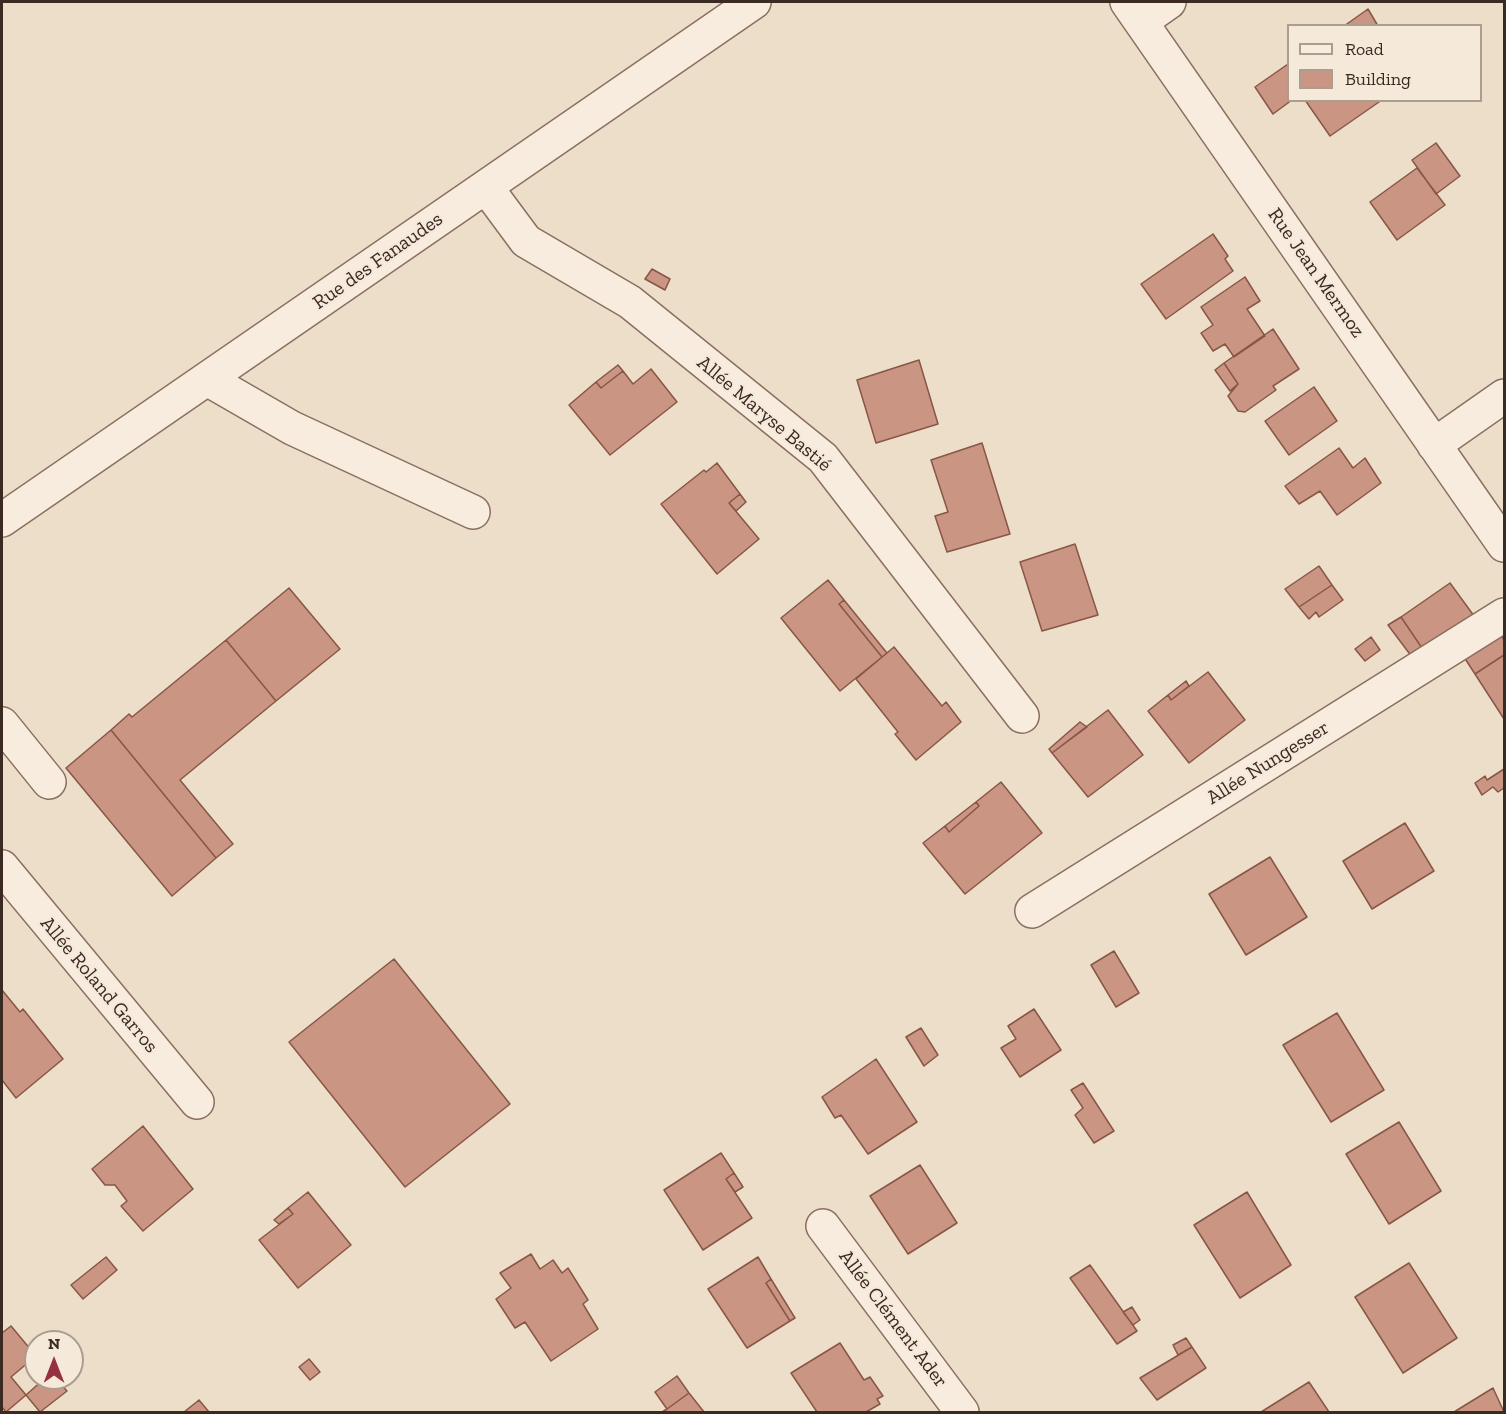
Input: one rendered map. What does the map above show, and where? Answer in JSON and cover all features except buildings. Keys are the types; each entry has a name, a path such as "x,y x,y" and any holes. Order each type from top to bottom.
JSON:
{"street":[{"name":"Rue des Fanaudes","path":"2,520 754,2"},
{"path":"1134,11 1169,2"},
{"name":"Rue Jean Mermoz","path":"1134,11 1504,545"},
{"name":"Allée Maryse Bastié","path":"486,187 526,240 630,302 823,458 1022,716"},
{"path":"207,379 292,428 473,512"},
{"path":"1434,445 1504,396"},
{"name":"Allée Nungesser","path":"1032,911 1504,615"},
{"path":"2,724 49,782"},
{"name":"Allée Roland Garros","path":"2,867 197,1102"},
{"name":"Allée Clément Ader","path":"823,1226 962,1413"}]}
